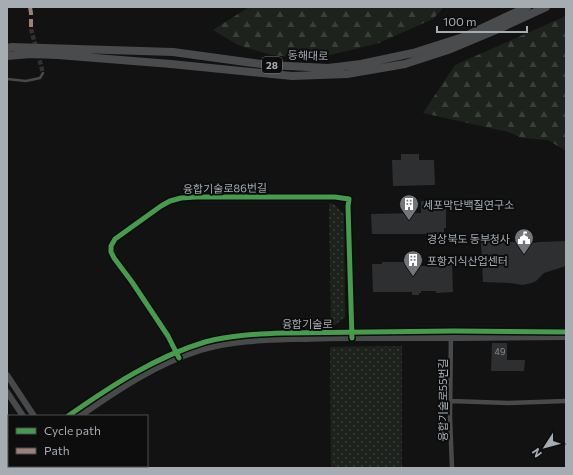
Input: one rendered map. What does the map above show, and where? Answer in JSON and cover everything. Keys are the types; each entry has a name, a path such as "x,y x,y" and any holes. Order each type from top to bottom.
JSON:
{"main road":[{"name":"동해대로","path":"7,48 60,48 173,52 268,65 328,68 361,64 413,53 463,37 527,7"},
{"path":"7,56 31,54 48,55 171,64 292,76 347,74 405,64 448,50 546,7"},
{"path":"7,44 60,48"},
{"path":"7,62 28,57 48,55"}],"street":[{"name":"융합기술로86번길","path":"178,355 168,336 114,258 110,246 114,239 161,206 170,201 181,198 335,197 349,199 352,335"},
{"name":"융합기술로","path":"451,335 566,332"},
{"name":"융합기술로","path":"69,415 127,377 160,360 228,343 250,340 352,335 566,337"},
{"name":"융합기술로55번길","path":"451,335 452,468"},
{"name":"융합기술로","path":"81,415 130,382 178,355"},
{"path":"7,375 33,415"},
{"path":"7,392 22,415"},
{"path":"451,401 566,401"}],"lane":[{"path":"7,79 26,82 40,78 44,73"}],"green space":[{"path":"249,7 444,7 433,19 379,43 314,59 271,55 238,45 213,30"},
{"path":"566,16 566,151 548,140 522,138 508,132 423,113 455,65"},
{"path":"329,203 334,204 344,214 345,317 335,325 331,325"},
{"path":"402,346 402,468 331,468 330,347"}],"building":[{"path":"401,154 419,154 419,160 434,160 435,185 393,186 392,160 401,160"},
{"name":"세포막단백질연구소","path":"446,200 446,228 444,228 444,234 372,234 371,214 421,213 421,201"},
{"name":"경상북도 동부청사","path":"566,241 566,266 544,273 532,283 523,285 483,282 481,242 533,243"},
{"name":"포항지식산업센터","path":"382,262 417,262 418,266 436,266 436,263 452,263 453,292 436,293 436,291 421,291 419,295 412,295 412,292 373,292 372,264 382,264"},
{"path":"492,343 507,343 507,360 525,360 524,371 491,371"}],"tunnel":[{"path":"31,29 43,73"}],"marked path":[{"path":"30,7 31,29"}],"cycle path":[{"path":"179,358 168,336 114,258 111,252 111,246 115,239 161,206 170,201 181,198 335,197 349,199 352,338"},
{"path":"70,415 117,383 151,364 187,348 205,342 235,336 284,333 454,331 566,332"}],"place":[{"name":"세포막단백질연구소","path":"409,221"},
{"name":"경상북도 동부청사","path":"524,255"},
{"name":"포항지식산업센터","path":"413,277"}]}
